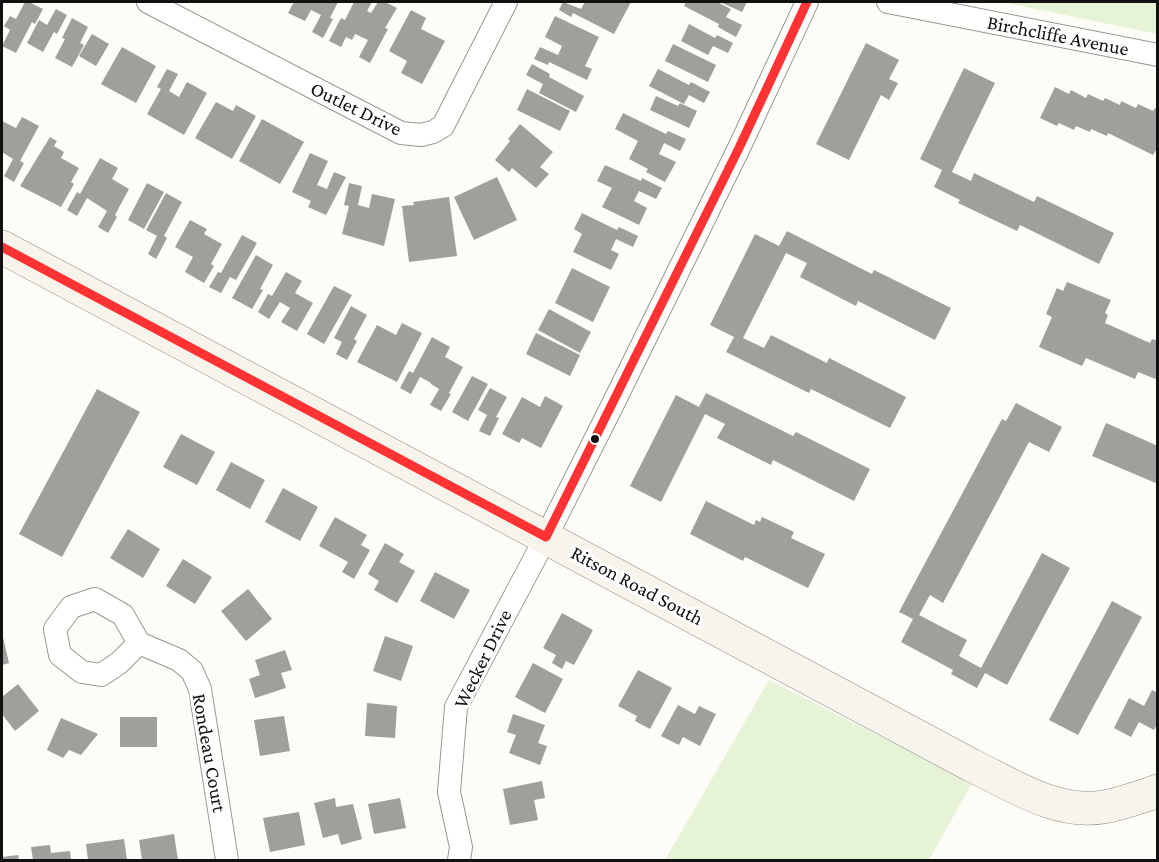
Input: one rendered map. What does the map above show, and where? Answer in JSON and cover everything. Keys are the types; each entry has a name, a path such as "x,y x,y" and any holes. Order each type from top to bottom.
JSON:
{"street":[{"name":"Outlet Drive","path":"148,2 401,133 421,135 443,126 506,2"},
{"name":"Wecker Drive","path":"459,861 461,847 449,792 456,707 546,537 728,170 807,2"},
{"name":"Birchcliffe Avenue","path":"888,2 1158,56"},
{"name":"Ritson Road South","path":"2,247 971,765 1046,800 1080,808 1102,807 1158,791"},
{"name":"Rondeau Court","path":"139,643 179,660 192,671 200,689 227,861"}],"green space":[{"path":"1002,2 1157,2 1157,34"},
{"path":"769,680 972,783 929,860 665,860"}],"building":[{"path":"25,2 43,9 35,24 32,22 16,53 2,46 10,30 4,26 10,16 16,19"},
{"path":"294,2 338,2 330,18 333,19 323,38 312,32 321,15 311,10 305,21 288,13"},
{"path":"354,2 372,2 367,11 371,13 378,2 385,2 397,8 385,28 388,29 370,63 359,57 368,40 355,34 352,40 346,37 341,47 329,41 341,18 345,20"},
{"path":"563,2 581,9 585,2 631,2 614,34 573,13 571,17 559,10"},
{"path":"686,2 717,2 731,9 726,17 742,25 736,37 718,27 719,24 684,6"},
{"path":"720,2 747,2 742,12"},
{"path":"56,9 67,15 57,34 54,32 43,52 27,43 39,20 47,25"},
{"path":"411,10 426,18 421,29 445,41 422,84 401,73 407,61 389,51"},
{"path":"555,16 599,37 585,66 592,69 587,80 549,62 548,65 534,59 540,47 558,55 562,46 545,37"},
{"path":"72,18 88,27 80,43 84,45 72,67 55,58"},
{"path":"689,24 715,38 717,35 733,43 728,53 713,46 708,55 681,41"},
{"path":"92,34 109,44 96,66 79,56"},
{"path":"866,43 899,60 889,79 898,83 889,100 881,95 849,160 816,144"},
{"path":"673,44 716,65 708,82 665,61"},
{"path":"122,47 156,66 136,103 101,84"},
{"path":"532,64 550,74 549,77 584,96 576,112 539,93 543,84 526,75"},
{"path":"964,68 995,83 952,172 971,181 974,173 1034,202 1037,196 1114,233 1099,264 1020,225 1017,231 958,203 960,200 934,187 942,170 920,159"},
{"path":"167,69 178,74 169,91 179,97 187,82 207,93 184,135 147,114 161,89 157,87"},
{"path":"658,69 689,85 691,82 710,92 704,103 689,95 684,104 649,86"},
{"path":"1055,87 1069,94 1071,90 1086,98 1088,94 1120,105 1121,101 1136,108 1138,104 1153,111 1155,108 1158,109 1158,147 1153,155 1108,133 1107,136 1076,126 1074,130 1059,123 1057,126 1040,118"},
{"path":"527,89 570,111 560,131 517,110"},
{"path":"656,96 678,106 680,103 697,111 689,128 650,110"},
{"path":"216,102 233,111 236,105 256,116 232,159 195,138"},
{"path":"623,113 666,134 668,131 686,139 680,151 664,143 659,154 676,162 665,182 646,172 648,169 629,159 638,141 615,129"},
{"path":"22,117 39,126 20,161 24,163 14,182 4,176 13,159 2,152 2,121 16,128"},
{"path":"262,119 304,142 280,184 239,161"},
{"path":"520,124 553,152 540,167 549,174 536,188 512,168 509,172 495,160"},
{"path":"50,137 57,141 54,146 64,152 61,158 79,168 71,182 74,184 61,207 20,186"},
{"path":"310,153 328,161 317,185 327,189 334,172 346,177 326,215 308,207 311,201 292,192"},
{"path":"100,158 118,168 112,179 129,189 108,233 98,227 107,211 87,198 77,216 67,210 77,192 80,194"},
{"path":"605,165 662,188 656,199 639,191 634,201 647,208 639,225 602,207 612,188 597,181"},
{"path":"497,177 517,220 474,240 454,197"},
{"path":"147,183 164,192 144,229 128,220"},
{"path":"349,183 362,186 358,205 369,208 372,194 395,199 384,246 342,234 349,206 344,205"},
{"path":"166,193 182,202 164,236 167,238 156,259 148,254 157,236 146,230"},
{"path":"449,197 457,256 409,262 402,206 414,205 413,202"},
{"path":"582,213 617,230 619,227 638,236 633,247 616,239 611,250 619,254 611,270 573,252 582,234 574,229"},
{"path":"190,220 207,229 204,234 222,244 211,264 214,266 204,283 185,272 193,257 175,247"},
{"path":"787,231 872,274 874,270 951,308 935,340 858,301 856,306 800,277 807,263 786,253 743,338 764,348 771,335 827,363 829,358 906,397 890,428 811,389 809,393 726,352 734,337 710,325 755,234 779,246"},
{"path":"242,235 257,243 236,280 230,277 221,293 209,287 218,272 221,273"},
{"path":"256,255 273,265 252,309 232,298"},
{"path":"572,268 610,287 593,322 555,303"},
{"path":"286,272 302,281 295,293 313,303 297,331 281,322 290,308 280,302 269,319 258,312 268,294 272,296"},
{"path":"1067,282 1111,300 1105,313 1108,315 1105,323 1150,343 1152,339 1158,341 1158,380 1138,372 1135,379 1086,358 1082,366 1039,347 1052,317 1046,314 1057,288 1063,291"},
{"path":"334,286 352,295 324,344 307,334"},
{"path":"351,306 367,315 354,339 357,341 347,360 336,354 342,342 334,338"},
{"path":"549,309 591,332 580,353 538,330"},
{"path":"402,323 422,333 397,382 357,362 377,325 396,335"},
{"path":"536,333 580,355 570,376 526,354"},
{"path":"432,337 450,347 445,357 463,367 441,411 430,405 439,389 431,383 420,377 411,394 400,388 409,371 413,373"},
{"path":"472,376 488,384 468,421 452,412"},
{"path":"490,388 507,397 496,417 499,418 490,436 479,431 487,415 478,410"},
{"path":"97,389 140,412 62,557 19,534"},
{"path":"706,393 793,436 796,432 870,469 854,501 773,460 771,465 717,438 725,424 705,414 661,502 630,486 676,395 699,407"},
{"path":"545,396 563,406 541,448 522,438 519,443 502,434 522,397 540,407"},
{"path":"1016,403 1062,427 1049,452 1029,442 943,603 930,595 919,615 967,640 959,656 981,668 1042,553 1070,568 1007,685 985,673 977,688 951,674 953,670 901,642 913,619 899,612 1002,419 1006,421"},
{"path":"1106,423 1158,446 1158,484 1092,456"},
{"path":"181,434 215,452 197,485 163,467"},
{"path":"231,462 265,480 250,509 216,490"},
{"path":"283,488 318,507 300,541 265,522"},
{"path":"706,501 754,525 756,520 760,522 762,517 794,532 791,538 825,554 808,588 745,557 743,561 690,534"},
{"path":"335,517 367,535 361,545 370,550 354,579 342,572 348,562 319,546"},
{"path":"128,529 160,549 143,578 110,558"},
{"path":"385,543 404,554 399,562 415,571 397,603 374,590 379,581 368,574"},
{"path":"183,559 212,577 195,604 166,586"},
{"path":"435,572 470,590 454,619 420,601"},
{"path":"248,589 272,619 246,641 221,611"},
{"path":"1112,601 1142,617 1078,735 1049,720"},
{"path":"562,613 593,630 574,665 566,661 562,669 552,663 556,655 543,648"},
{"path":"2,633 9,663 2,665"},
{"path":"385,636 413,646 401,681 373,671"},
{"path":"285,650 292,670 281,673 286,688 255,698 249,679 260,675 255,660"},
{"path":"533,663 563,679 545,713 515,697"},
{"path":"638,670 672,688 650,729 635,721 637,716 618,706"},
{"path":"18,684 39,711 15,731 2,714 2,697"},
{"path":"1152,690 1158,693 1158,722 1154,730 1139,722 1131,737 1114,728 1129,698 1144,706"},
{"path":"367,703 397,706 395,738 365,736"},
{"path":"678,705 695,714 699,706 716,714 700,746 683,737 679,745 661,736"},
{"path":"513,714 545,725 538,743 547,746 540,765 509,753 516,735 507,732"},
{"path":"284,716 290,751 260,756 254,720"},
{"path":"120,717 157,717 157,747 120,747"},
{"path":"61,718 98,734 81,755 69,750 63,758 47,750"},
{"path":"542,781 545,798 534,800 538,820 510,825 503,789"},
{"path":"335,798 336,807 353,804 362,839 341,845 338,834 323,838 314,803"},
{"path":"400,798 406,828 374,834 368,804"},
{"path":"299,812 305,845 270,852 263,818"},
{"path":"174,834 178,860 142,860 139,840"},
{"path":"124,839 127,860 88,860 86,844"},
{"path":"50,845 51,853 70,851 71,860 33,860 31,847"},
{"path":"18,855 19,860 2,860 2,857"}],"transit line":[{"path":"2,247 546,537 739,148 807,2"}]}
